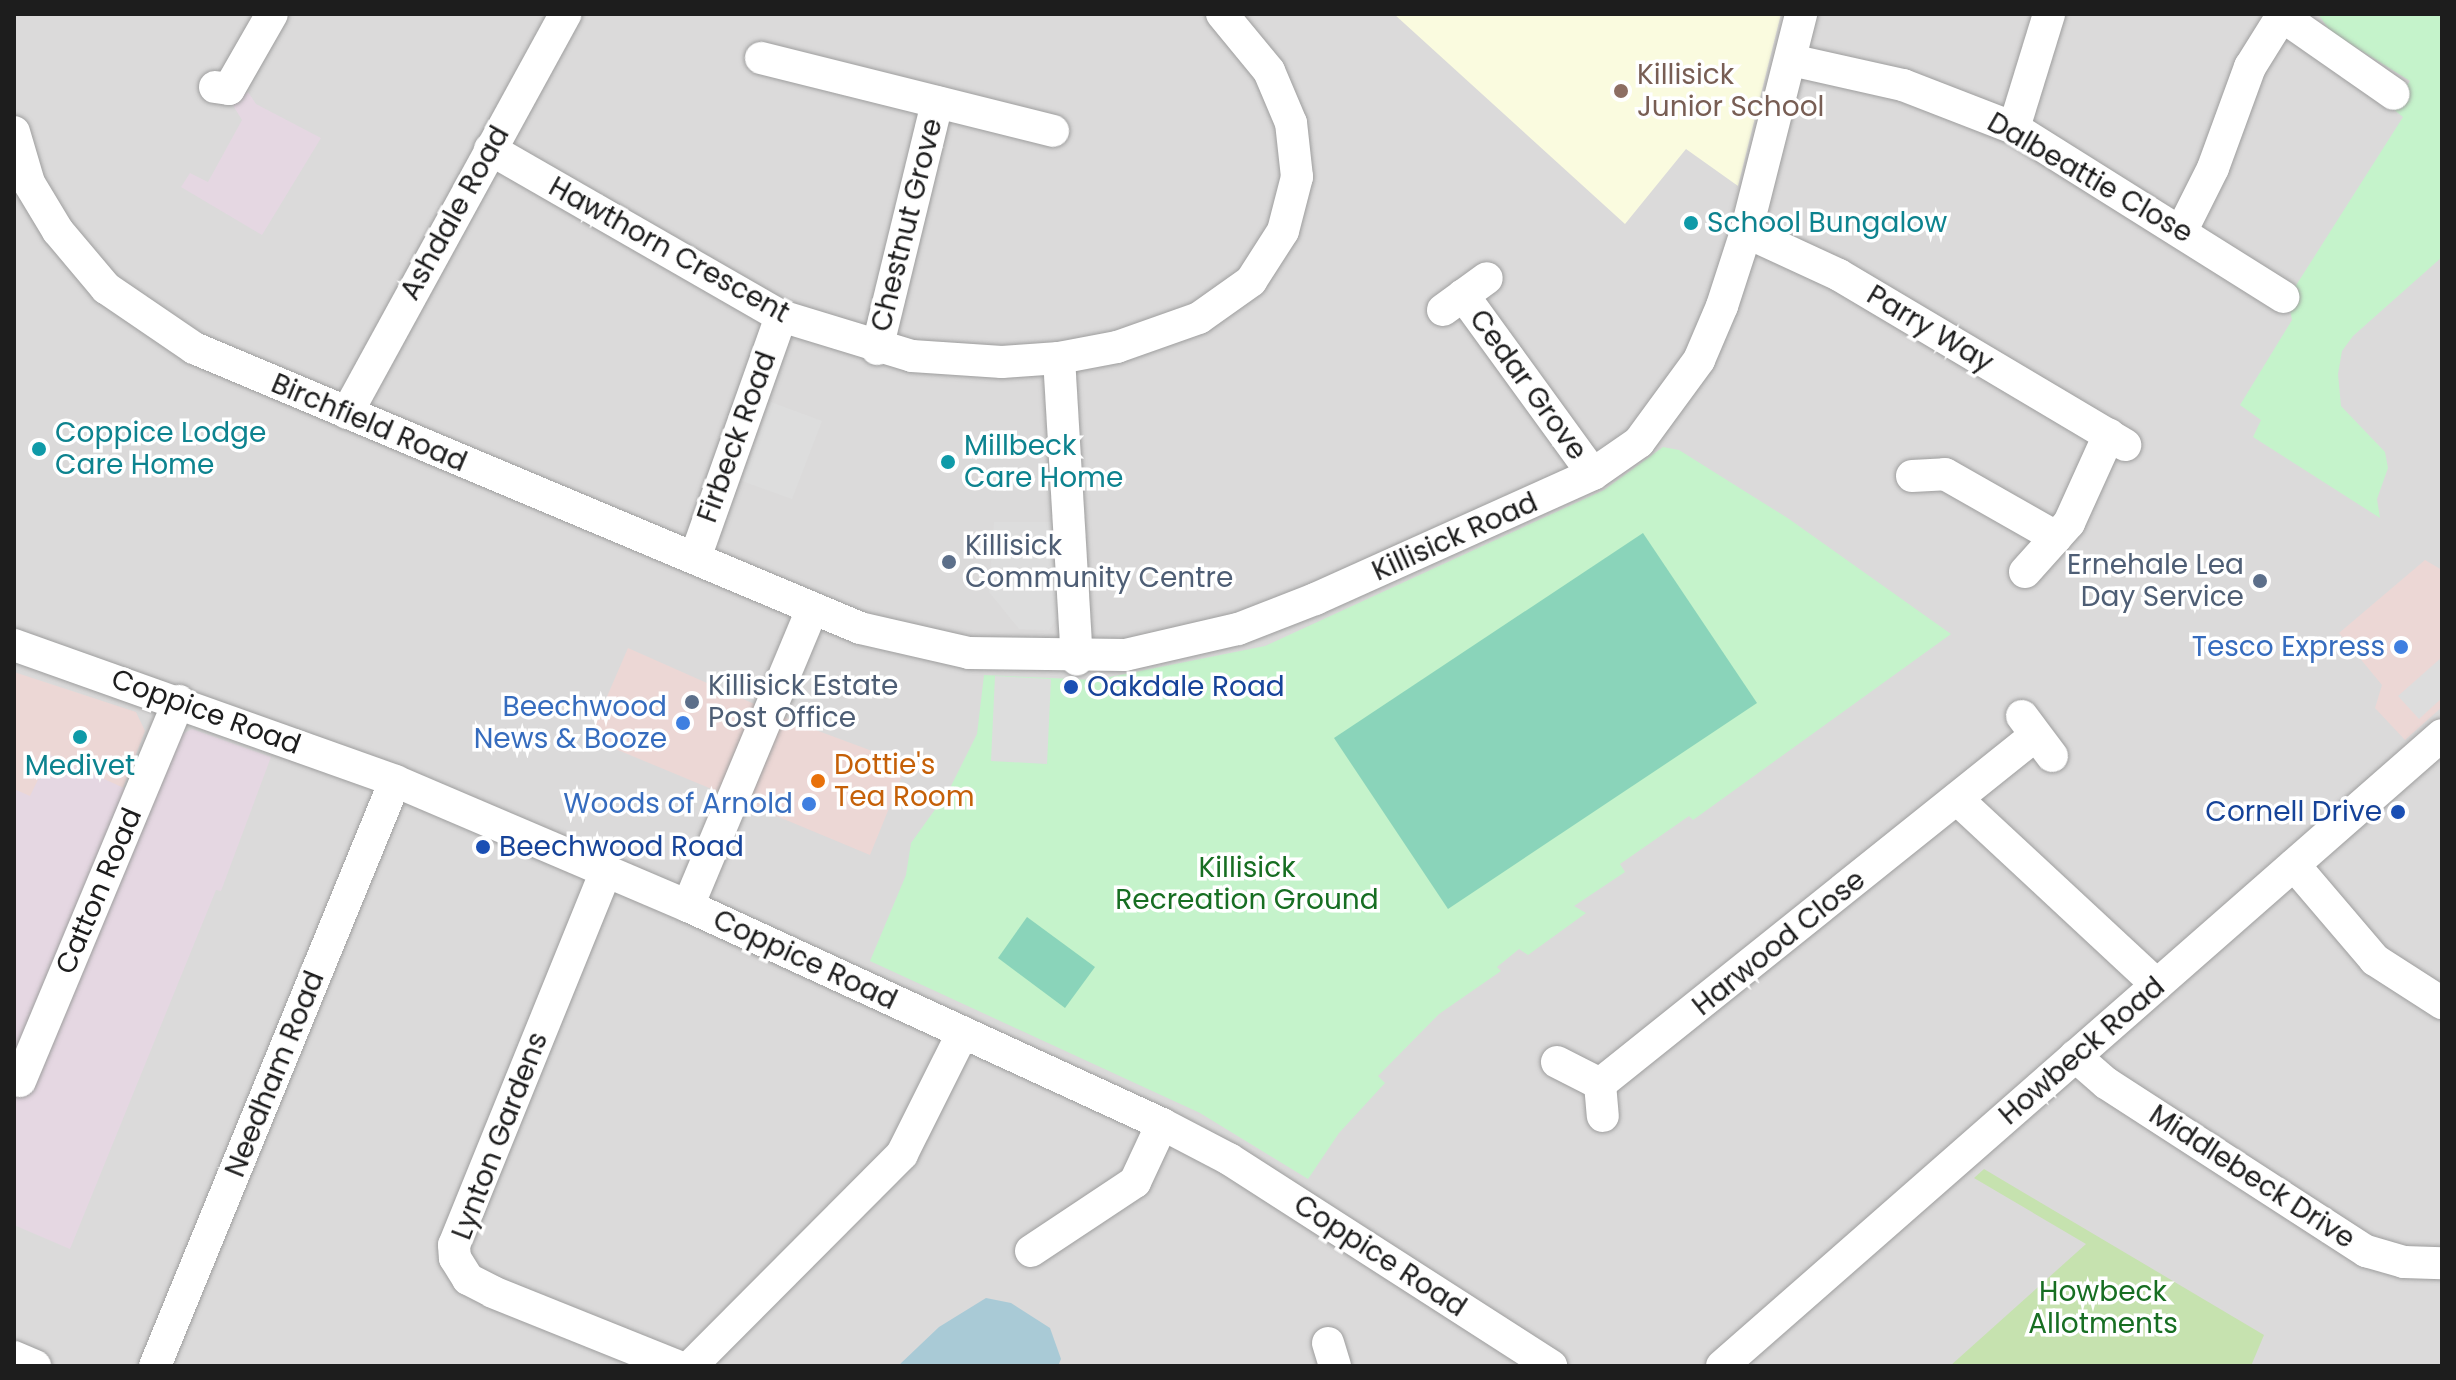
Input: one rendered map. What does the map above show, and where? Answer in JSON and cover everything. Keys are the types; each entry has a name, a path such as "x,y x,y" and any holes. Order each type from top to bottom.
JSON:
{"street":[{"path":"215,87 229,89 272,14"},
{"name":"Ashdale Road","path":"347,413 565,14"},
{"name":"Hawthorn Crescent","path":"490,149 781,316 877,349 953,361 1059,358 1117,347 1199,318 1251,281 1283,231 1297,177 1291,123 1269,71 1222,14"},
{"name":"Killisick Road","path":"812,609 903,640 969,653 1077,659 1125,655 1238,629 1593,474 1639,442 1687,379 1709,339 1746,232 1801,14"},
{"path":"2014,128 2049,14"},
{"path":"2182,230 2213,168 2250,67 2282,15 2394,94"},
{"name":"Chestnut Grove","path":"761,58 1053,131"},
{"name":"Dalbeattie Close","path":"1791,60 1903,85 2014,128 2182,230 2283,297"},
{"name":"Chestnut Grove","path":"877,349 937,102"},
{"name":"Birchfield Road","path":"14,132 29,183 106,288 194,348 812,609"},
{"name":"Parry Way","path":"1746,232 1839,275 2117,440 2069,523 2025,572"},
{"name":"Cedar Grove","path":"1464,294 1593,474"},
{"name":"Firbeck Road","path":"695,558 781,316"},
{"path":"1059,358 1077,659"},
{"path":"1912,476 1945,474 2056,537"},
{"path":"688,906 812,609"},
{"name":"Coppice Road","path":"14,645 179,701 395,781 688,906 1162,1124 1229,1159 1551,1366"},
{"name":"Catton Road","path":"20,1081 179,701"},
{"name":"Howbeck Road","path":"1722,1366 2442,735"},
{"name":"Harwood Close","path":"1600,1084 2037,736"},
{"name":"Needham Road","path":"155,1366 395,781"},
{"path":"1957,799 2157,985"},
{"path":"2294,865 2375,960 2442,1003"},
{"name":"Lynton Gardens","path":"606,871 454,1245 455,1258 468,1279 493,1292 677,1366"},
{"path":"691,1366 902,1154 963,1032"},
{"name":"Middlebeck Drive","path":"2075,1056 2106,1083 2366,1251 2404,1262 2442,1263"},
{"path":"1557,1062 1600,1084 1603,1116"},
{"path":"1031,1251 1135,1182 1162,1124"},
{"path":"14,1357 35,1366"}],"shaded area":[{"path":"14,14 2442,14 2442,1366 14,1366"},
{"name":"Killisick Junior School","path":"1394,14 1781,14 1738,186 1686,149 1625,224"},
{"path":"248,92 256,104 321,138 262,235 181,187 190,173 208,182 242,120 231,102"},
{"path":"771,402 822,421 792,499 742,481"},
{"path":"994,522 1055,522 1059,616 1049,630 1019,629 989,592"},
{"path":"2425,560 2442,570 2442,707 2405,740 2375,708 2382,685 2339,633"},
{"path":"628,648 797,723 907,764 870,855 589,738"},
{"path":"2442,657 2442,698 2419,719 2398,696"},
{"path":"14,672 136,712 145,731 123,788 50,756 30,797 14,789"},
{"path":"995,676 1051,679 1047,764 991,761"},
{"path":"192,729 271,757 221,891 216,890 70,1249 14,1225 14,789 30,796 50,755 151,800 175,738"}],"green space":[{"path":"2318,14 2442,14 2442,257 2353,336 2342,351 2338,374 2341,406 2385,452 2388,468 2377,499 2380,518 2253,437 2261,420 2240,405 2292,320 2289,304 2299,289 2295,287 2403,117 2392,108 2410,81 2330,31"},
{"name":"Killisick Recreation Ground","path":"1663,447 1679,450 1789,519 1951,634 1693,820 1689,816 1620,864 1625,872 1574,906 1586,913 1528,955 1519,949 1497,967 1501,971 1439,1014 1378,1076 1385,1083 1339,1133 1308,1179 1200,1113 870,961 906,875 911,843 949,790 977,734 984,675 1095,680 1265,646 1604,490"},
{"path":"1643,533 1757,703 1448,909 1334,738"},
{"path":"1027,917 1095,967 1065,1008 998,958"},
{"name":"Howbeck Allotments","path":"1984,1169 2264,1335 2251,1366 1950,1366 2086,1244 1974,1178"}],"water":[{"path":"986,1298 1011,1303 1050,1328 1061,1359 1058,1366 898,1366 939,1327"}],"place":[{"name":"Killisick Junior School","path":"1621,91"},
{"name":"School Bungalow","path":"1691,223"},
{"name":"Coppice Lodge Care Home","path":"39,449"},
{"name":"Millbeck Care Home","path":"948,462"},
{"name":"Killisick Community Centre","path":"949,562"},
{"name":"Ernehale Lea Day Service","path":"2260,581"},
{"name":"Tesco Express","path":"2401,647"},
{"name":"Oakdale Road","path":"1071,687"},
{"name":"Killisick Estate Post Office","path":"692,702"},
{"name":"Beechwood News & Booze","path":"683,723"},
{"name":"Medivet","path":"80,737"},
{"name":"Dottie's Tea Room","path":"818,781"},
{"name":"Woods of Arnold","path":"809,804"},
{"name":"Cornell Drive","path":"2398,812"},
{"name":"Beechwood Road","path":"483,847"}]}
